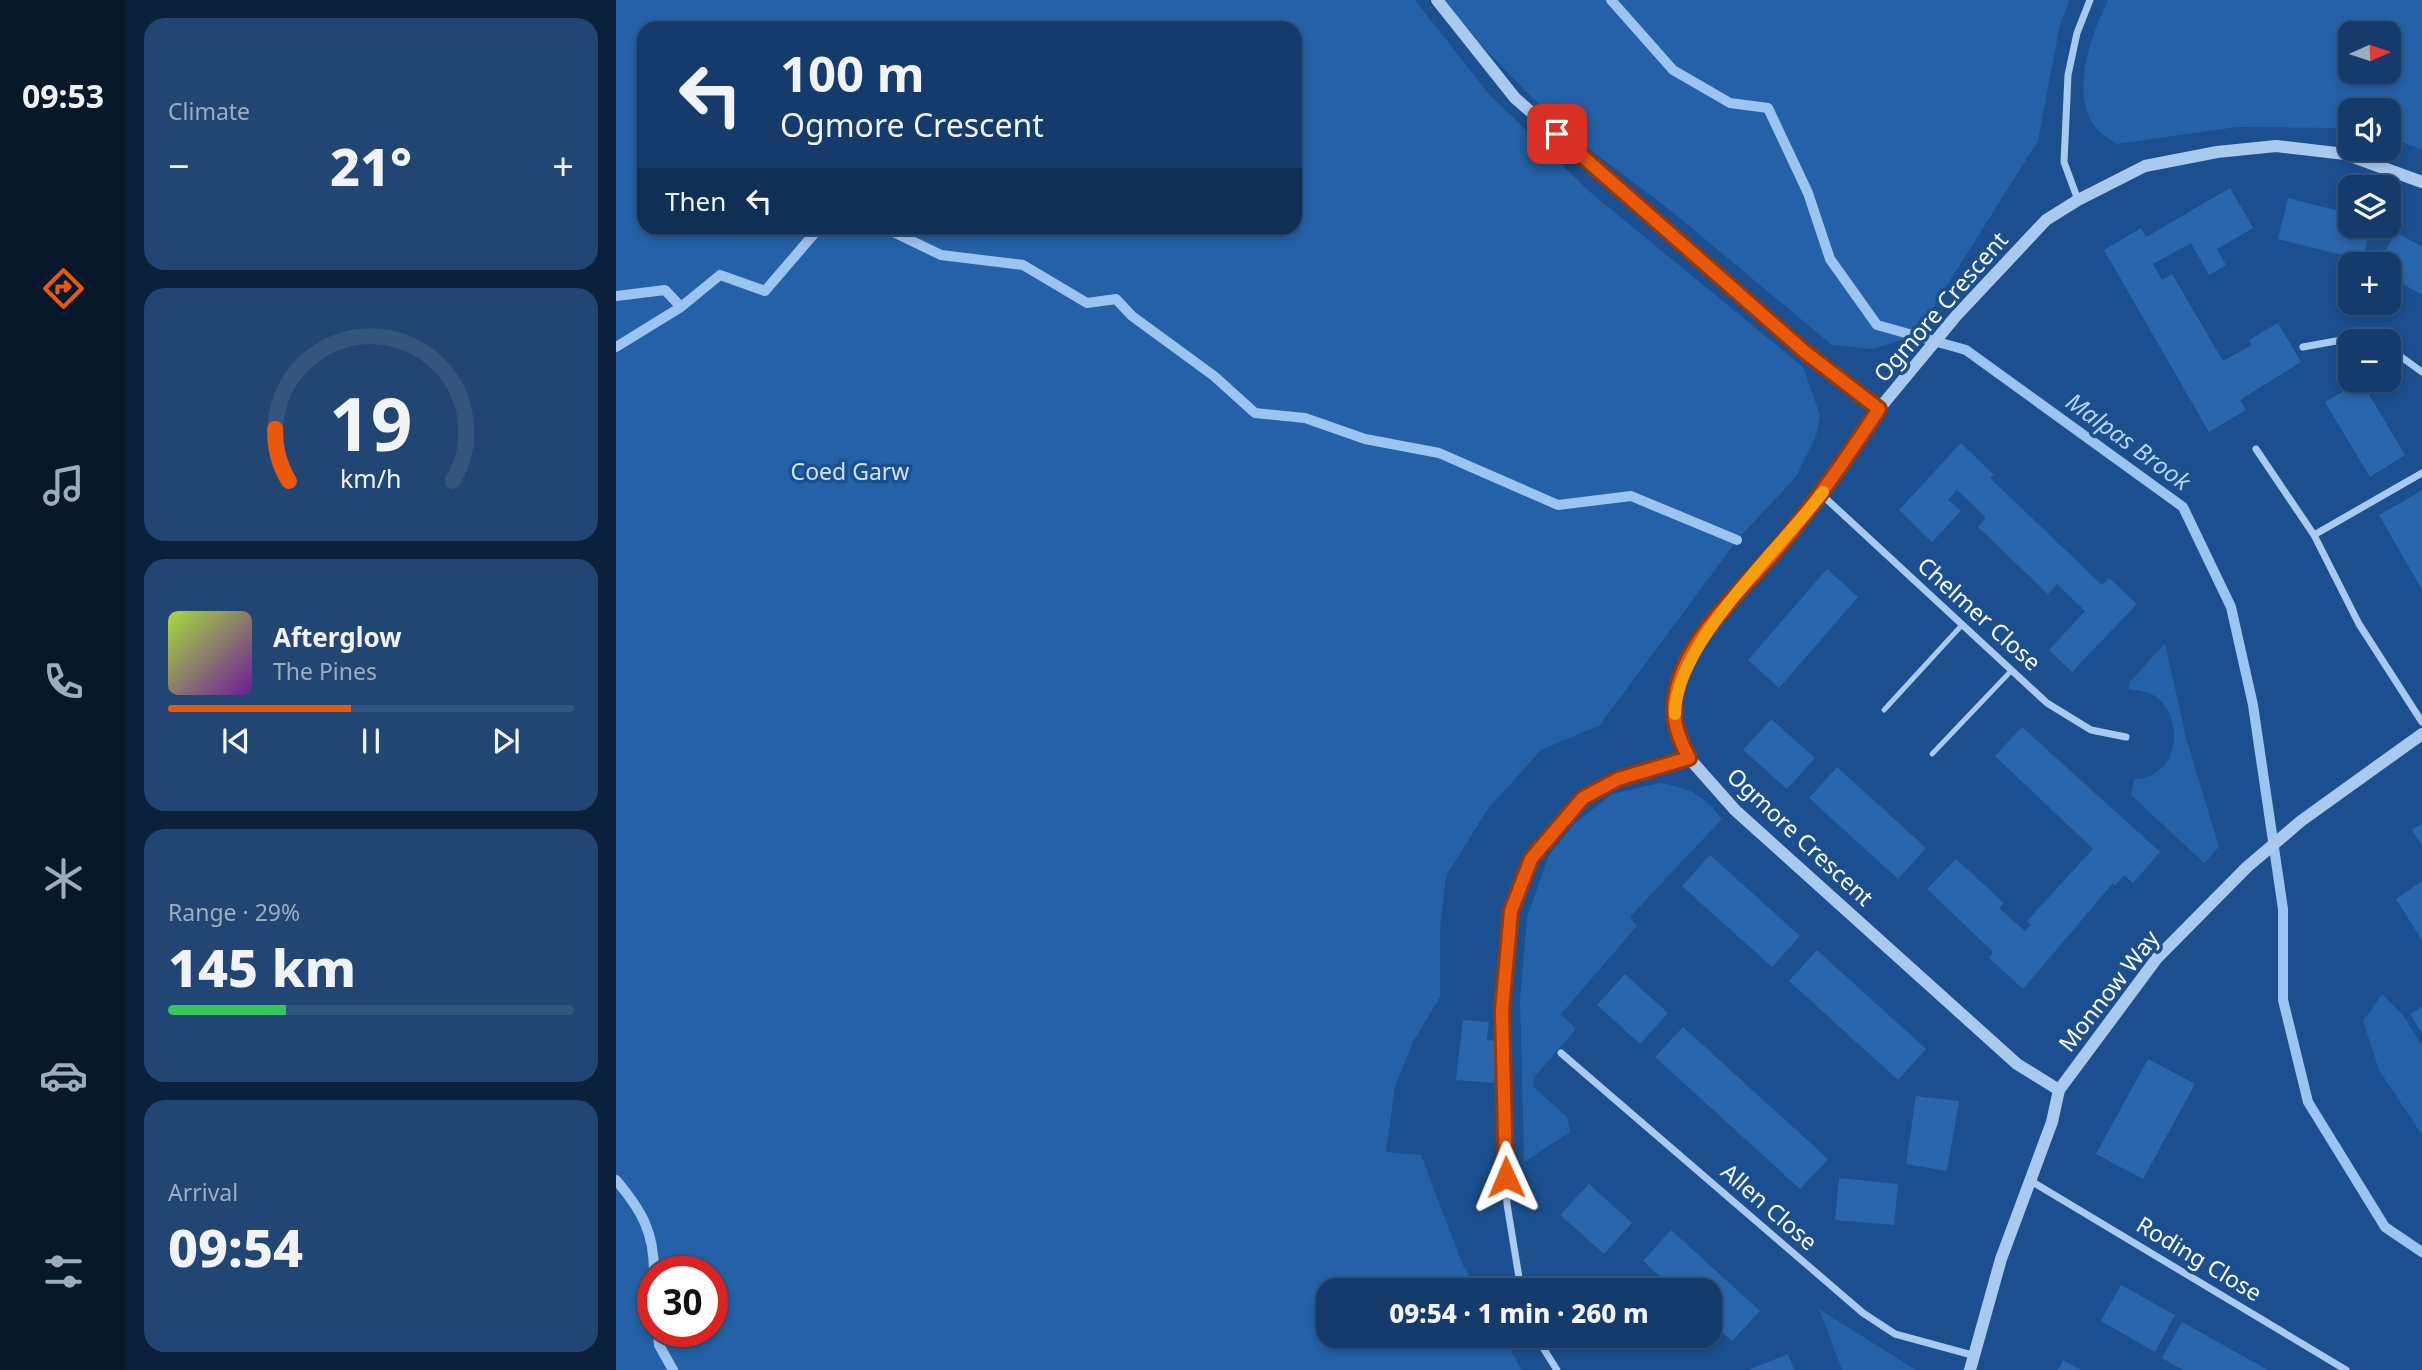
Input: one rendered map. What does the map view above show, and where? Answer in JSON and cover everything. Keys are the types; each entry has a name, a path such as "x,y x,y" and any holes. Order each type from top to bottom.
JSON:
{"street":[{"path":"1437,0 1515,98 1805,352 1879,409"},
{"path":"2078,200 2064,162 2068,75 2077,33 2090,0"},
{"name":"Ogmore Crescent","path":"2059,1090 2017,1064 1735,810 1689,758 1676,730 1675,697 1689,659 1715,621 1821,494 1879,409 1956,316 2046,220 2078,200 2145,166 2217,152 2276,146 2345,154 2422,182"},
{"path":"2304,347 2338,341"},
{"path":"2401,357 2422,372"},
{"path":"2256,449 2314,535 2359,624 2422,722"},
{"path":"2314,535 2422,473"},
{"name":"Chelmer Close","path":"1821,494 2048,703 2091,730 2126,737"},
{"name":"Monnow Way","path":"1970,1370 1972,1355 2001,1259 2052,1122 2059,1090 2157,958 2247,867 2301,821 2422,733"},
{"path":"1519,1278 1507,1204 1502,1010 1511,911 1531,859 1583,798 1618,779 1689,758"},
{"name":"Allen Close","path":"1561,1053 1863,1313 1895,1335 1972,1355"},
{"name":"Roding Close","path":"2031,1181 2346,1370"},
{"path":"1544,1348 1558,1370"}],"lane":[{"path":"1884,710 1962,625"},
{"path":"1932,754 2012,670"}],"green space":[{"name":"Coed Garw","path":"616,0 1415,0 1489,94 1590,192 1803,367 1820,415 1817,433 1796,477 1737,540 1600,725 1541,750 1487,810 1446,876 1440,930 1440,997 1413,1042 1395,1087 1386,1152 1421,1155 1462,1263 1470,1278 1316,1278 1316,1348 1509,1348 1522,1370 616,1370"},
{"path":"1445,0 2070,0 2060,24 2038,141 1915,336 1872,349 1832,345 1670,210 1564,130 1481,45"},
{"path":"2108,0 2422,0 2422,150 2401,141 2401,98 2338,98 2338,128 2237,127 2117,144 2095,127 2087,113 2083,80 2090,46"},
{"path":"2165,643 2186,738 2219,847 2204,863 2131,795 2134,779 2148,777 2159,770 2172,750 2173,724 2168,711 2160,700 2149,693 2128,689 2129,683"},
{"path":"1660,783 1696,794 1722,819 1630,917 1637,926 1561,1014 1576,1029 1534,1078 1533,1086 1567,1117 1570,1132 1524,1162 1520,999 1527,917 1549,855 1574,824 1612,794"},
{"path":"2382,994 2402,1014 2422,1045 2422,1135 2379,1070 2363,1021"},
{"path":"1819,1309 1916,1370 1842,1370"}],"building":[{"path":"2230,188 2253,228 2217,249 2226,265 2209,275 2191,243 2153,264 2162,280 2172,274 2223,361 2252,345 2249,340 2278,323 2301,362 2240,400 2246,410 2209,432 2104,250 2141,228 2146,237"},
{"path":"2288,198 2338,211 2338,238 2368,238 2364,252 2338,254 2278,239"},
{"path":"2401,235 2422,247 2422,295 2401,283 2401,252 2385,252 2393,238 2401,238"},
{"path":"2342,392 2368,392 2405,455 2370,477 2325,402"},
{"path":"1961,443 1994,475 1990,478 2102,585 2109,578 2137,604 2072,672 2049,650 2085,611 2057,584 2048,594 1978,527 1986,518 1957,490 1948,500 1961,511 1932,542 1899,510"},
{"path":"2422,492 2422,590 2379,515"},
{"path":"1827,569 1858,597 1779,688 1748,660"},
{"path":"1771,719 1815,758 1787,789 1743,750"},
{"path":"2022,727 2160,852 2133,883 2124,875 2115,886 2113,883 2023,989 1989,958 1993,952 1927,889 1956,859 2004,903 1999,908 2025,931 2031,925 2027,921 2093,849 1995,756"},
{"path":"1837,767 1926,848 1898,879 1809,798"},
{"path":"2422,824 2422,846 2412,830"},
{"path":"1710,855 1800,936 1772,967 1682,886"},
{"path":"2422,881 2422,940 2396,899"},
{"path":"1817,950 1926,1049 1898,1080 1789,981"},
{"path":"1625,974 1668,1013 1640,1044 1597,1005"},
{"path":"2422,1007 2422,1033 2410,1014"},
{"path":"1463,1020 1489,1022 1487,1040 1497,1041 1494,1083 1456,1080"},
{"path":"1683,1027 1828,1159 1800,1189 1655,1057"},
{"path":"2148,1059 2195,1084 2143,1179 2096,1154"},
{"path":"1916,1096 1959,1101 1947,1171 1906,1164"},
{"path":"1839,1178 1898,1184 1894,1225 1835,1220"},
{"path":"1589,1184 1632,1223 1604,1254 1560,1215"},
{"path":"1671,1230 1760,1311 1732,1341 1722,1332 1722,1278 1662,1278 1643,1261"},
{"path":"2121,1285 2175,1315 2155,1352 2101,1321"},
{"path":"2182,1322 2268,1370 2183,1370 2162,1358"},
{"path":"1788,1354 1794,1370 1748,1370"},
{"path":"2063,1360 2081,1370 2058,1370"}],"waterway":[{"name":"Malpas Brook","path":"1611,0 1673,70 1730,103 1768,108 1808,193 1830,259 1877,325 1966,350 2183,507 2231,607 2253,705 2283,909 2283,1000 2308,1102 2385,1227 2422,1252"},
{"path":"616,296 665,290 681,307 720,275 765,291 813,235"},
{"path":"900,235 941,255 1023,265 1087,303 1116,299 1132,316 1214,376 1255,413 1305,418 1365,439 1439,453 1558,505 1631,496 1737,540"},
{"path":"616,347 681,307"},
{"path":"616,1180 645,1223 653,1256"},
{"path":"660,1347 673,1370"}],"slow traffic":[{"path":"1675,714 1675,697 1689,659 1715,621 1823,492"}],"route":[{"path":"1506,1177 1502,1010 1511,911 1531,859 1583,798 1618,779 1689,758 1676,730 1675,697 1689,659 1715,621 1821,494 1879,409 1805,352 1557,134"}]}
